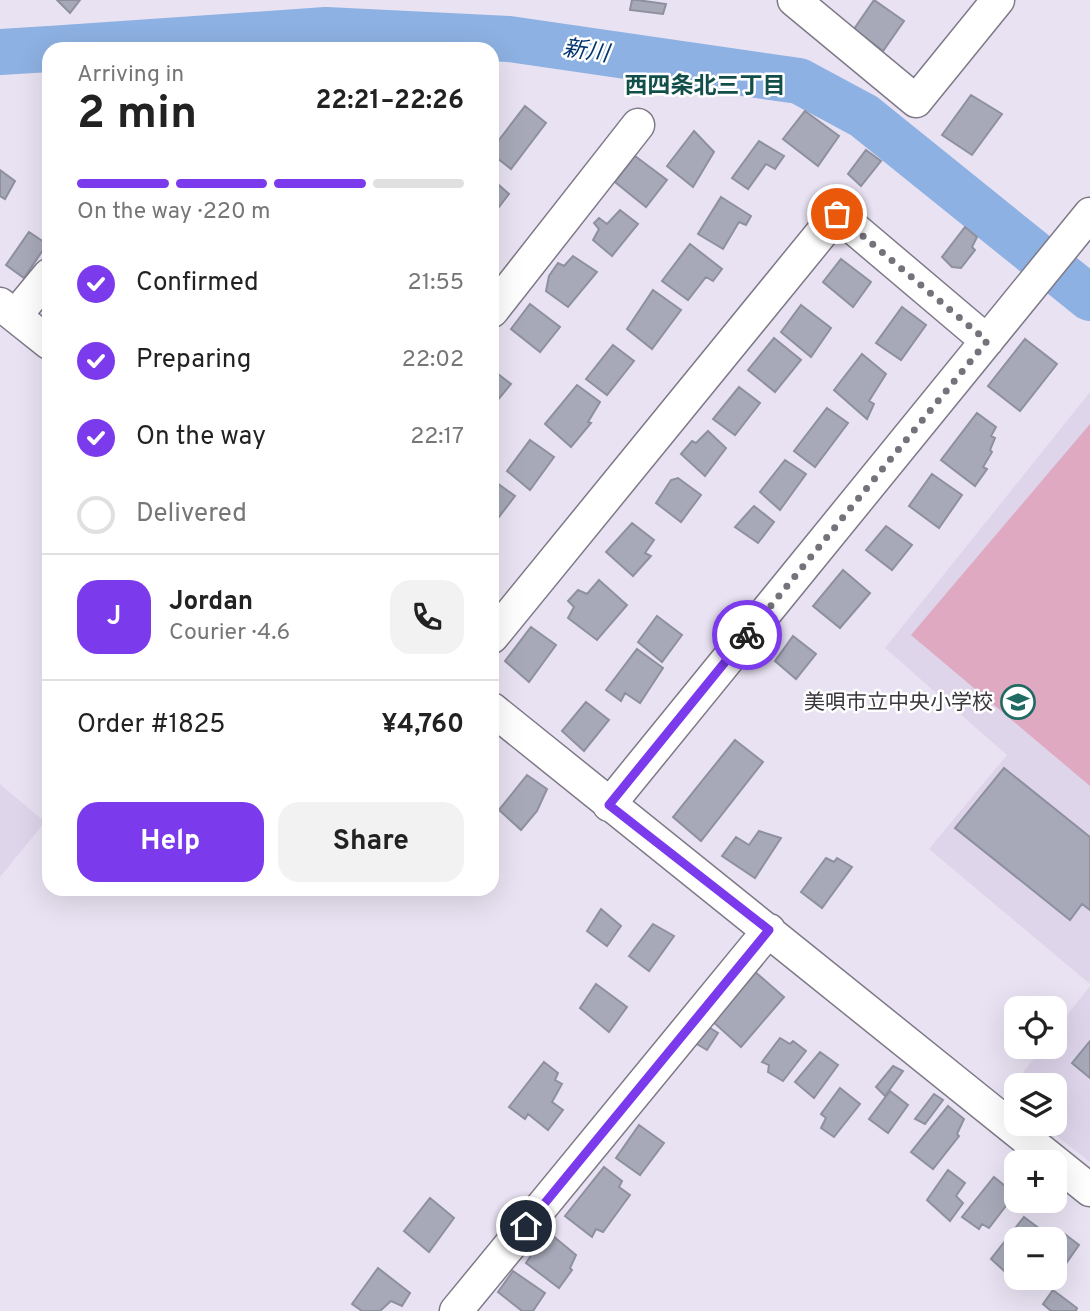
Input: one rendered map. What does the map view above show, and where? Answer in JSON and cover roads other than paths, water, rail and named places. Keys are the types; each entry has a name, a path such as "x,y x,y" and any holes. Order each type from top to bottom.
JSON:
{"street":[{"path":"794,0 916,101 999,0"},
{"path":"499,302 638,125"},
{"path":"499,628 837,214 987,341"},
{"path":"609,805 1090,214"},
{"path":"42,281 8,309 42,337"},
{"path":"499,715 1090,1190"},
{"path":"456,1311 769,930"}],"waterway":[{"name":"新川","path":"152,42 326,30 509,39 799,81 864,116 1090,298"},
{"name":"新川","path":"0,52 42,49"}],"place":[{"name":"美唄市立中央小学校","path":"1018,702"}],"district":[{"name":"西四条北三丁目","path":"705,85"}]}
